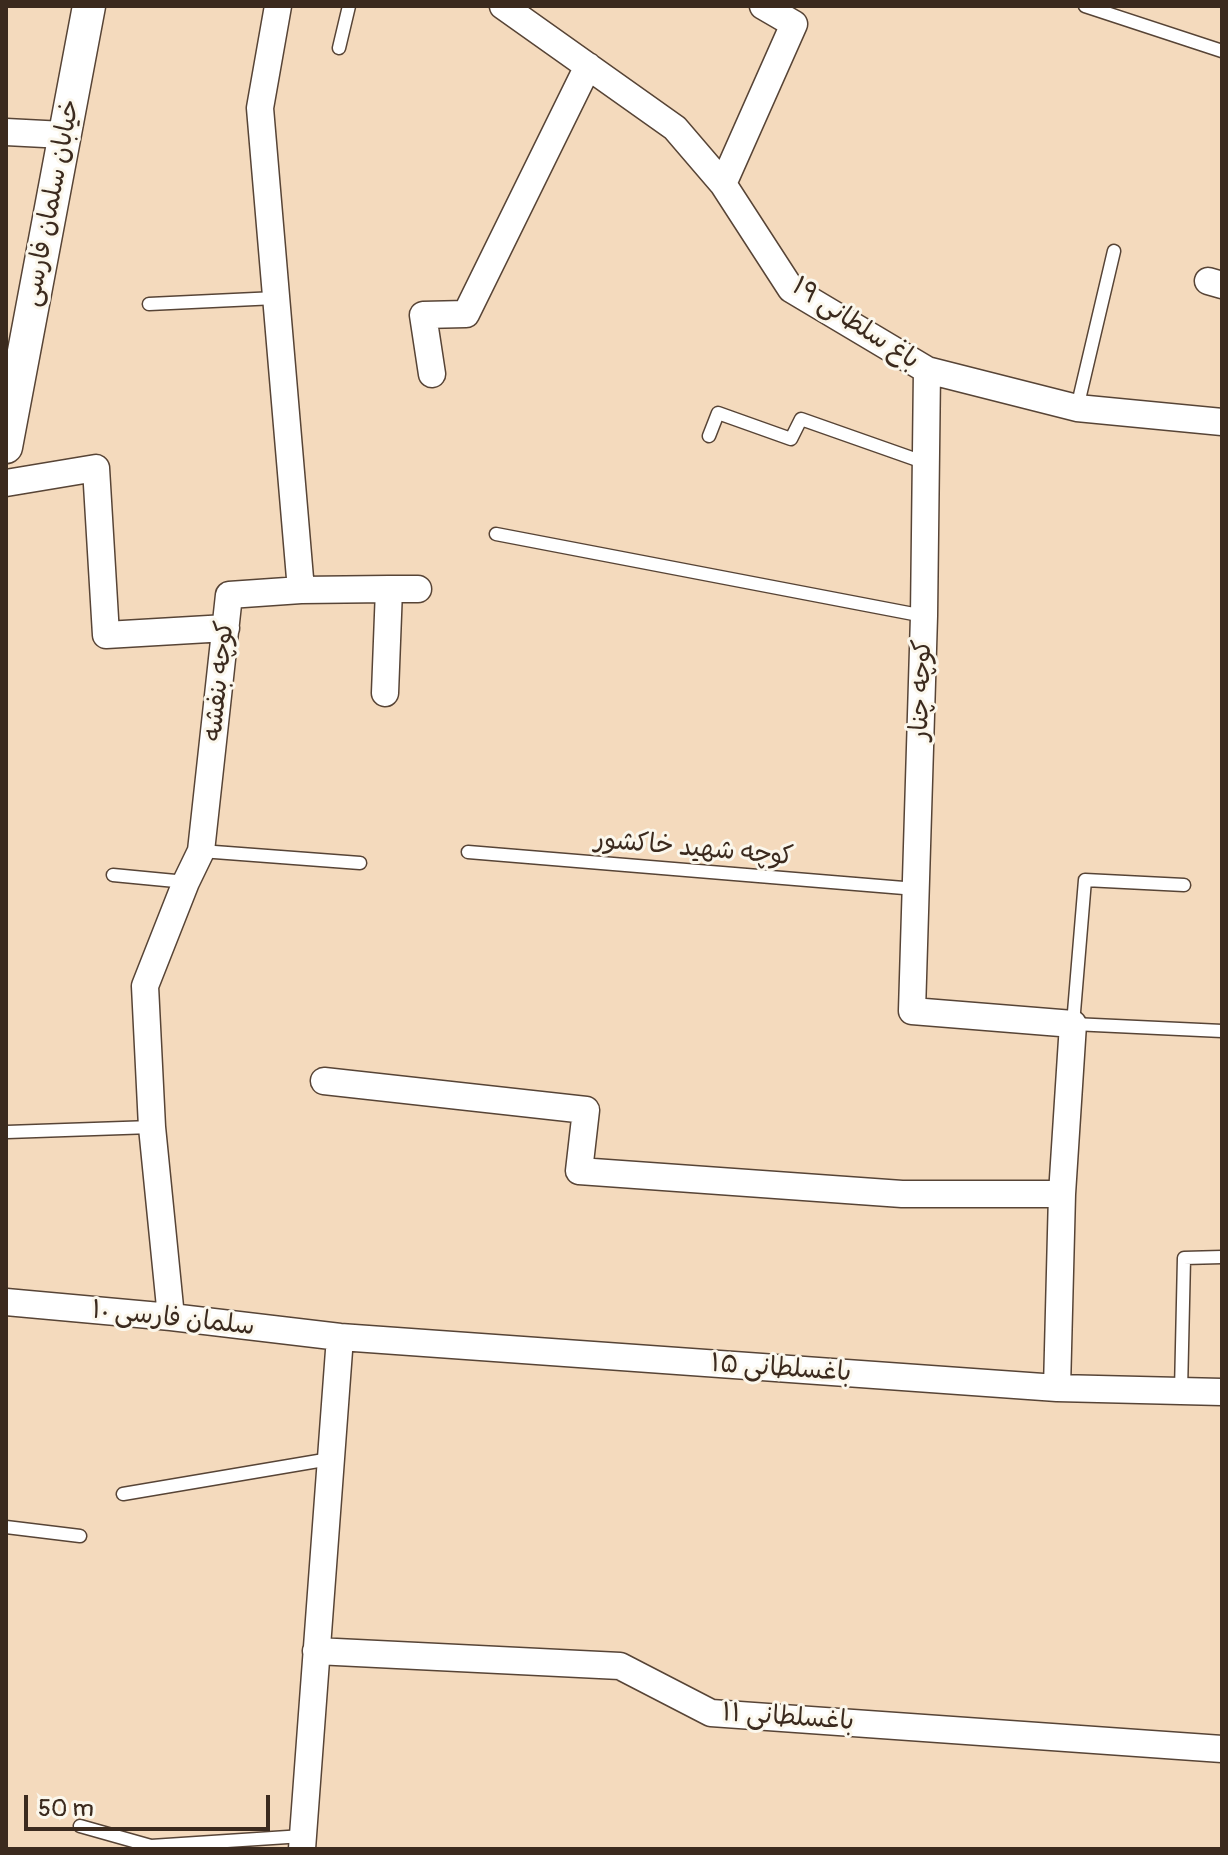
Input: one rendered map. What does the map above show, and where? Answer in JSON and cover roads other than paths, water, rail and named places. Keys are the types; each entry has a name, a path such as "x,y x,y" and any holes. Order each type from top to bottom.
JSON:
{"street":[{"name":"خیابان سلمان فارسی","path":"6,447 89,6"},
{"path":"278,6 260,108 301,590 418,589"},
{"name":"باغ سلطانی ۱۹","path":"503,6 675,128 723,184 791,289 927,370 1077,408 1222,422"},
{"path":"723,184 794,24 763,6"},
{"path":"432,374 423,315 466,314 588,66"},
{"path":"6,132 64,135"},
{"name":"کوچه چنار","path":"927,370 924,616 912,1011 1073,1024"},
{"path":"6,483 96,468 106,635 226,628"},
{"path":"385,693 389,589"},
{"name":"کوچه بنفشه","path":"171,1317 152,1127 145,986 201,851 229,595 301,590"},
{"path":"1057,1388 1062,1194 1073,1024"},
{"path":"324,1081 586,1110 579,1171 902,1194 1062,1194"},
{"name":"سلمان فارسی ۱۰","path":"6,1302 340,1337"},
{"path":"303,1842 340,1337"},
{"name":"باغسلطانی ۱۵","path":"340,1337 1057,1388 1222,1392"},
{"name":"باغسلطانی ۱۱","path":"316,1651 620,1666 711,1713 1222,1749"}],"lane":[{"path":"339,48 349,6"},
{"path":"1085,6 1222,51"},
{"path":"1077,408 1114,251"},
{"path":"149,304 276,298"},
{"path":"709,436 718,413 791,439 801,419 926,463"},
{"path":"496,534 924,616"},
{"path":"201,851 360,863"},
{"name":"کوچه شهید خاکشور","path":"468,852 916,889"},
{"path":"113,875 186,882"},
{"path":"1184,885 1085,880 1073,1024 1222,1031"},
{"path":"7,1132 152,1127"},
{"path":"1181,1391 1184,1258 1222,1257"},
{"path":"123,1494 330,1459"},
{"path":"6,1527 80,1536"},
{"path":"80,1826 151,1846 303,1842"}]}
